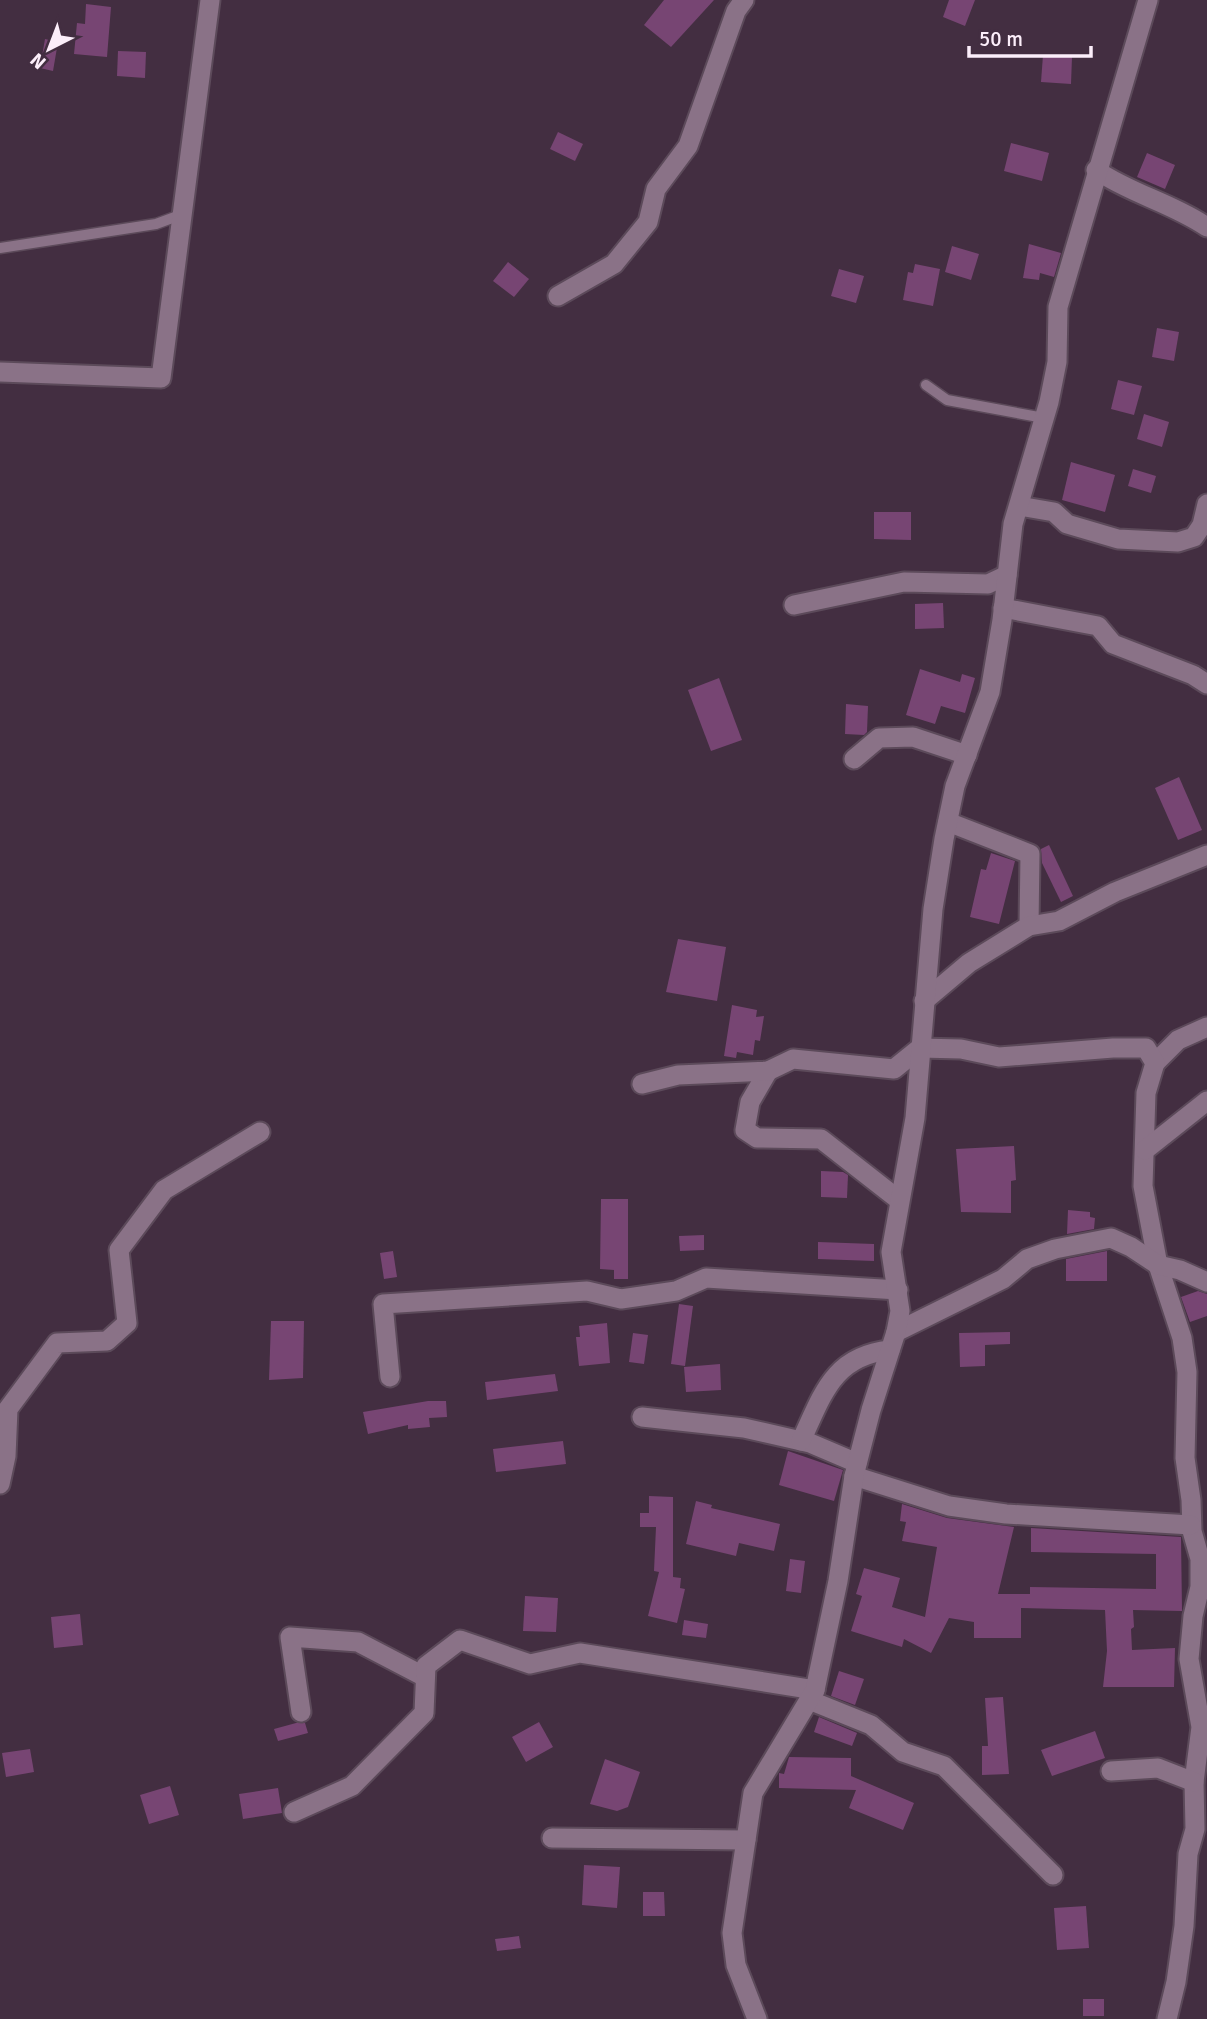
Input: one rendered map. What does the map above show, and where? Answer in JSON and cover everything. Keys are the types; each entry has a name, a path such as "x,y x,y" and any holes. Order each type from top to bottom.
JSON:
{"street":[{"path":"0,372 161,378 210,0"},
{"path":"558,296 614,264 648,222 656,189 688,146 736,11 744,0"},
{"path":"757,2019 736,1965 732,1933 753,1793 812,1695 838,1581 855,1470 900,1311 891,1252 915,1118 933,909 948,822 955,786 989,692 1013,524 1044,418 1057,362 1058,307 1148,0"},
{"path":"1096,170 1140,195 1183,210 1207,227"},
{"path":"1019,506 1054,512 1067,524 1118,539 1178,542 1194,537 1202,525 1207,504"},
{"path":"794,605 904,582 988,584 1007,575"},
{"path":"1003,608 1098,626 1113,644 1193,675 1207,684"},
{"path":"854,759 879,738 914,737 967,755"},
{"path":"948,822 1030,854 1029,926"},
{"path":"924,1001 969,962 1029,926 1059,921 1115,892 1207,856"},
{"path":"1167,2019 1177,1971 1188,1854 1195,1829 1194,1782 1201,1727 1189,1659 1200,1616 1200,1559 1191,1525 1185,1458 1187,1372 1182,1338 1158,1265 1143,1186 1146,1093 1155,1063 1178,1040 1207,1027"},
{"path":"642,1084 678,1075 768,1071 793,1059 894,1069 920,1048 961,1049 999,1058 1113,1048 1146,1048 1155,1063"},
{"path":"768,1071 750,1102 745,1130 757,1138 821,1139 899,1199"},
{"path":"1145,1150 1207,1101"},
{"path":"0,1484 8,1409 57,1343 107,1341 127,1323 120,1250 164,1190 260,1132"},
{"path":"801,1441 826,1387 843,1367 1003,1279 1027,1259 1055,1249 1111,1238 1131,1247 1158,1265 1180,1270 1207,1282"},
{"path":"390,1377 383,1304 587,1291 621,1299 676,1291 706,1278 898,1290"},
{"path":"642,1417 744,1428 801,1441 855,1470 949,1506 1069,1520 1191,1525"},
{"path":"301,1712 290,1637 358,1642 425,1677"},
{"path":"294,1812 352,1786 424,1713 426,1666 460,1640 530,1664 580,1653 812,1695 871,1725 903,1752 944,1766 1053,1875"},
{"path":"1111,1771 1158,1768 1194,1782"},
{"path":"552,1838 746,1840"}],"lane":[{"path":"0,248 156,224 183,214"},
{"path":"926,385 947,400 1044,418"}],"building":[{"path":"664,0 714,0 671,47 644,25"},
{"path":"949,0 975,0 965,26 943,17"},
{"path":"86,4 111,7 107,57 74,54 77,23 85,24"},
{"path":"45,39 58,42 53,71 40,68"},
{"path":"118,51 146,52 145,78 117,76"},
{"path":"1043,55 1072,57 1071,84 1041,82"},
{"path":"558,132 583,144 575,161 550,149"},
{"path":"1011,143 1049,153 1042,181 1004,171"},
{"path":"1147,153 1175,165 1165,189 1137,177"},
{"path":"1029,244 1061,253 1054,277 1040,273 1039,280 1023,278"},
{"path":"952,246 979,254 971,280 945,272"},
{"path":"508,262 529,279 514,297 493,281"},
{"path":"915,264 940,269 933,306 903,300 908,272 913,273"},
{"path":"839,269 864,276 856,303 831,296"},
{"path":"1157,328 1179,332 1174,361 1152,357"},
{"path":"1118,380 1142,386 1134,415 1111,409"},
{"path":"1144,414 1169,422 1162,447 1137,439"},
{"path":"1071,462 1115,475 1105,512 1062,500"},
{"path":"1133,469 1156,476 1151,493 1128,486"},
{"path":"874,512 911,512 911,540 874,539"},
{"path":"943,603 944,628 915,629 915,604"},
{"path":"920,669 960,682 962,674 975,678 965,713 941,706 935,724 906,715"},
{"path":"719,678 742,740 711,751 688,690"},
{"path":"846,704 868,706 867,732 864,735 845,734"},
{"path":"1179,777 1202,830 1178,840 1155,788"},
{"path":"1049,845 1073,896 1061,902 1042,863 1041,849"},
{"path":"991,853 1015,861 999,924 970,917 981,869 986,870"},
{"path":"678,939 726,947 717,1001 666,992"},
{"path":"732,1005 757,1010 756,1017 764,1016 760,1041 755,1040 753,1055 737,1052 736,1058 724,1056"},
{"path":"1014,1146 1016,1180 1011,1181 1011,1213 961,1212 956,1149"},
{"path":"821,1171 843,1172 848,1175 847,1198 821,1197"},
{"path":"601,1199 628,1199 628,1279 614,1279 614,1270 600,1269"},
{"path":"1068,1210 1090,1212 1090,1217 1095,1218 1094,1229 1067,1234"},
{"path":"704,1235 704,1250 680,1251 679,1236"},
{"path":"818,1242 874,1244 874,1261 818,1259"},
{"path":"393,1251 397,1277 384,1279 380,1253"},
{"path":"1107,1251 1107,1281 1066,1281 1066,1259"},
{"path":"1198,1291 1207,1294 1207,1316 1190,1322 1181,1297"},
{"path":"679,1304 693,1306 685,1366 671,1364"},
{"path":"271,1321 304,1321 303,1378 269,1380"},
{"path":"607,1323 610,1363 579,1366 576,1337 580,1337 579,1326"},
{"path":"1010,1332 1010,1344 985,1345 985,1366 960,1367 959,1333"},
{"path":"633,1333 648,1335 644,1364 629,1362"},
{"path":"720,1364 721,1390 686,1392 684,1367"},
{"path":"555,1374 558,1391 487,1400 485,1382"},
{"path":"428,1401 446,1401 447,1417 429,1418 430,1427 408,1429 408,1425 368,1434 363,1412"},
{"path":"563,1441 566,1464 496,1472 493,1449"},
{"path":"788,1451 843,1470 834,1501 779,1485"},
{"path":"649,1496 673,1497 673,1577 681,1578 680,1588 685,1589 677,1623 648,1616 659,1572 654,1571 656,1527 640,1527 640,1513 649,1513"},
{"path":"696,1501 712,1505 711,1508 780,1524 774,1551 739,1543 736,1556 686,1544"},
{"path":"902,1504 947,1518 1014,1527 998,1594 1030,1594 1030,1587 1156,1589 1156,1554 1031,1552 1031,1528 1181,1537 1182,1611 1133,1610 1134,1627 1131,1629 1132,1650 1175,1648 1174,1687 1103,1687 1107,1651 1105,1610 1021,1608 1021,1638 974,1638 974,1622 949,1618 931,1653 904,1639 902,1647 851,1631 862,1596 856,1594 864,1568 900,1578 892,1607 925,1617 937,1547 902,1541 906,1522 900,1521"},
{"path":"790,1559 805,1561 801,1593 786,1591"},
{"path":"525,1596 558,1598 556,1632 523,1631"},
{"path":"80,1614 83,1645 54,1648 51,1617"},
{"path":"684,1620 708,1624 706,1638 682,1635"},
{"path":"839,1671 864,1679 855,1705 831,1696"},
{"path":"1003,1697 1009,1774 982,1775 982,1746 988,1746 985,1698"},
{"path":"819,1717 857,1733 852,1746 814,1732"},
{"path":"539,1722 553,1747 526,1762 512,1737"},
{"path":"305,1723 308,1733 278,1741 274,1729"},
{"path":"1095,1731 1105,1758 1052,1776 1041,1750"},
{"path":"30,1749 34,1772 6,1777 2,1753"},
{"path":"789,1757 851,1758 851,1776 914,1803 903,1830 849,1808 856,1790 779,1788 779,1773 784,1774"},
{"path":"605,1759 640,1772 628,1807 617,1811 590,1804"},
{"path":"170,1786 179,1815 149,1824 140,1795"},
{"path":"278,1788 282,1813 243,1819 239,1794"},
{"path":"584,1865 620,1867 617,1908 582,1905"},
{"path":"643,1892 664,1892 665,1916 643,1916"},
{"path":"1086,1906 1089,1948 1057,1950 1054,1908"},
{"path":"519,1936 521,1948 497,1951 495,1939"},
{"path":"1083,1999 1104,1999 1104,2016 1083,2016"}]}
